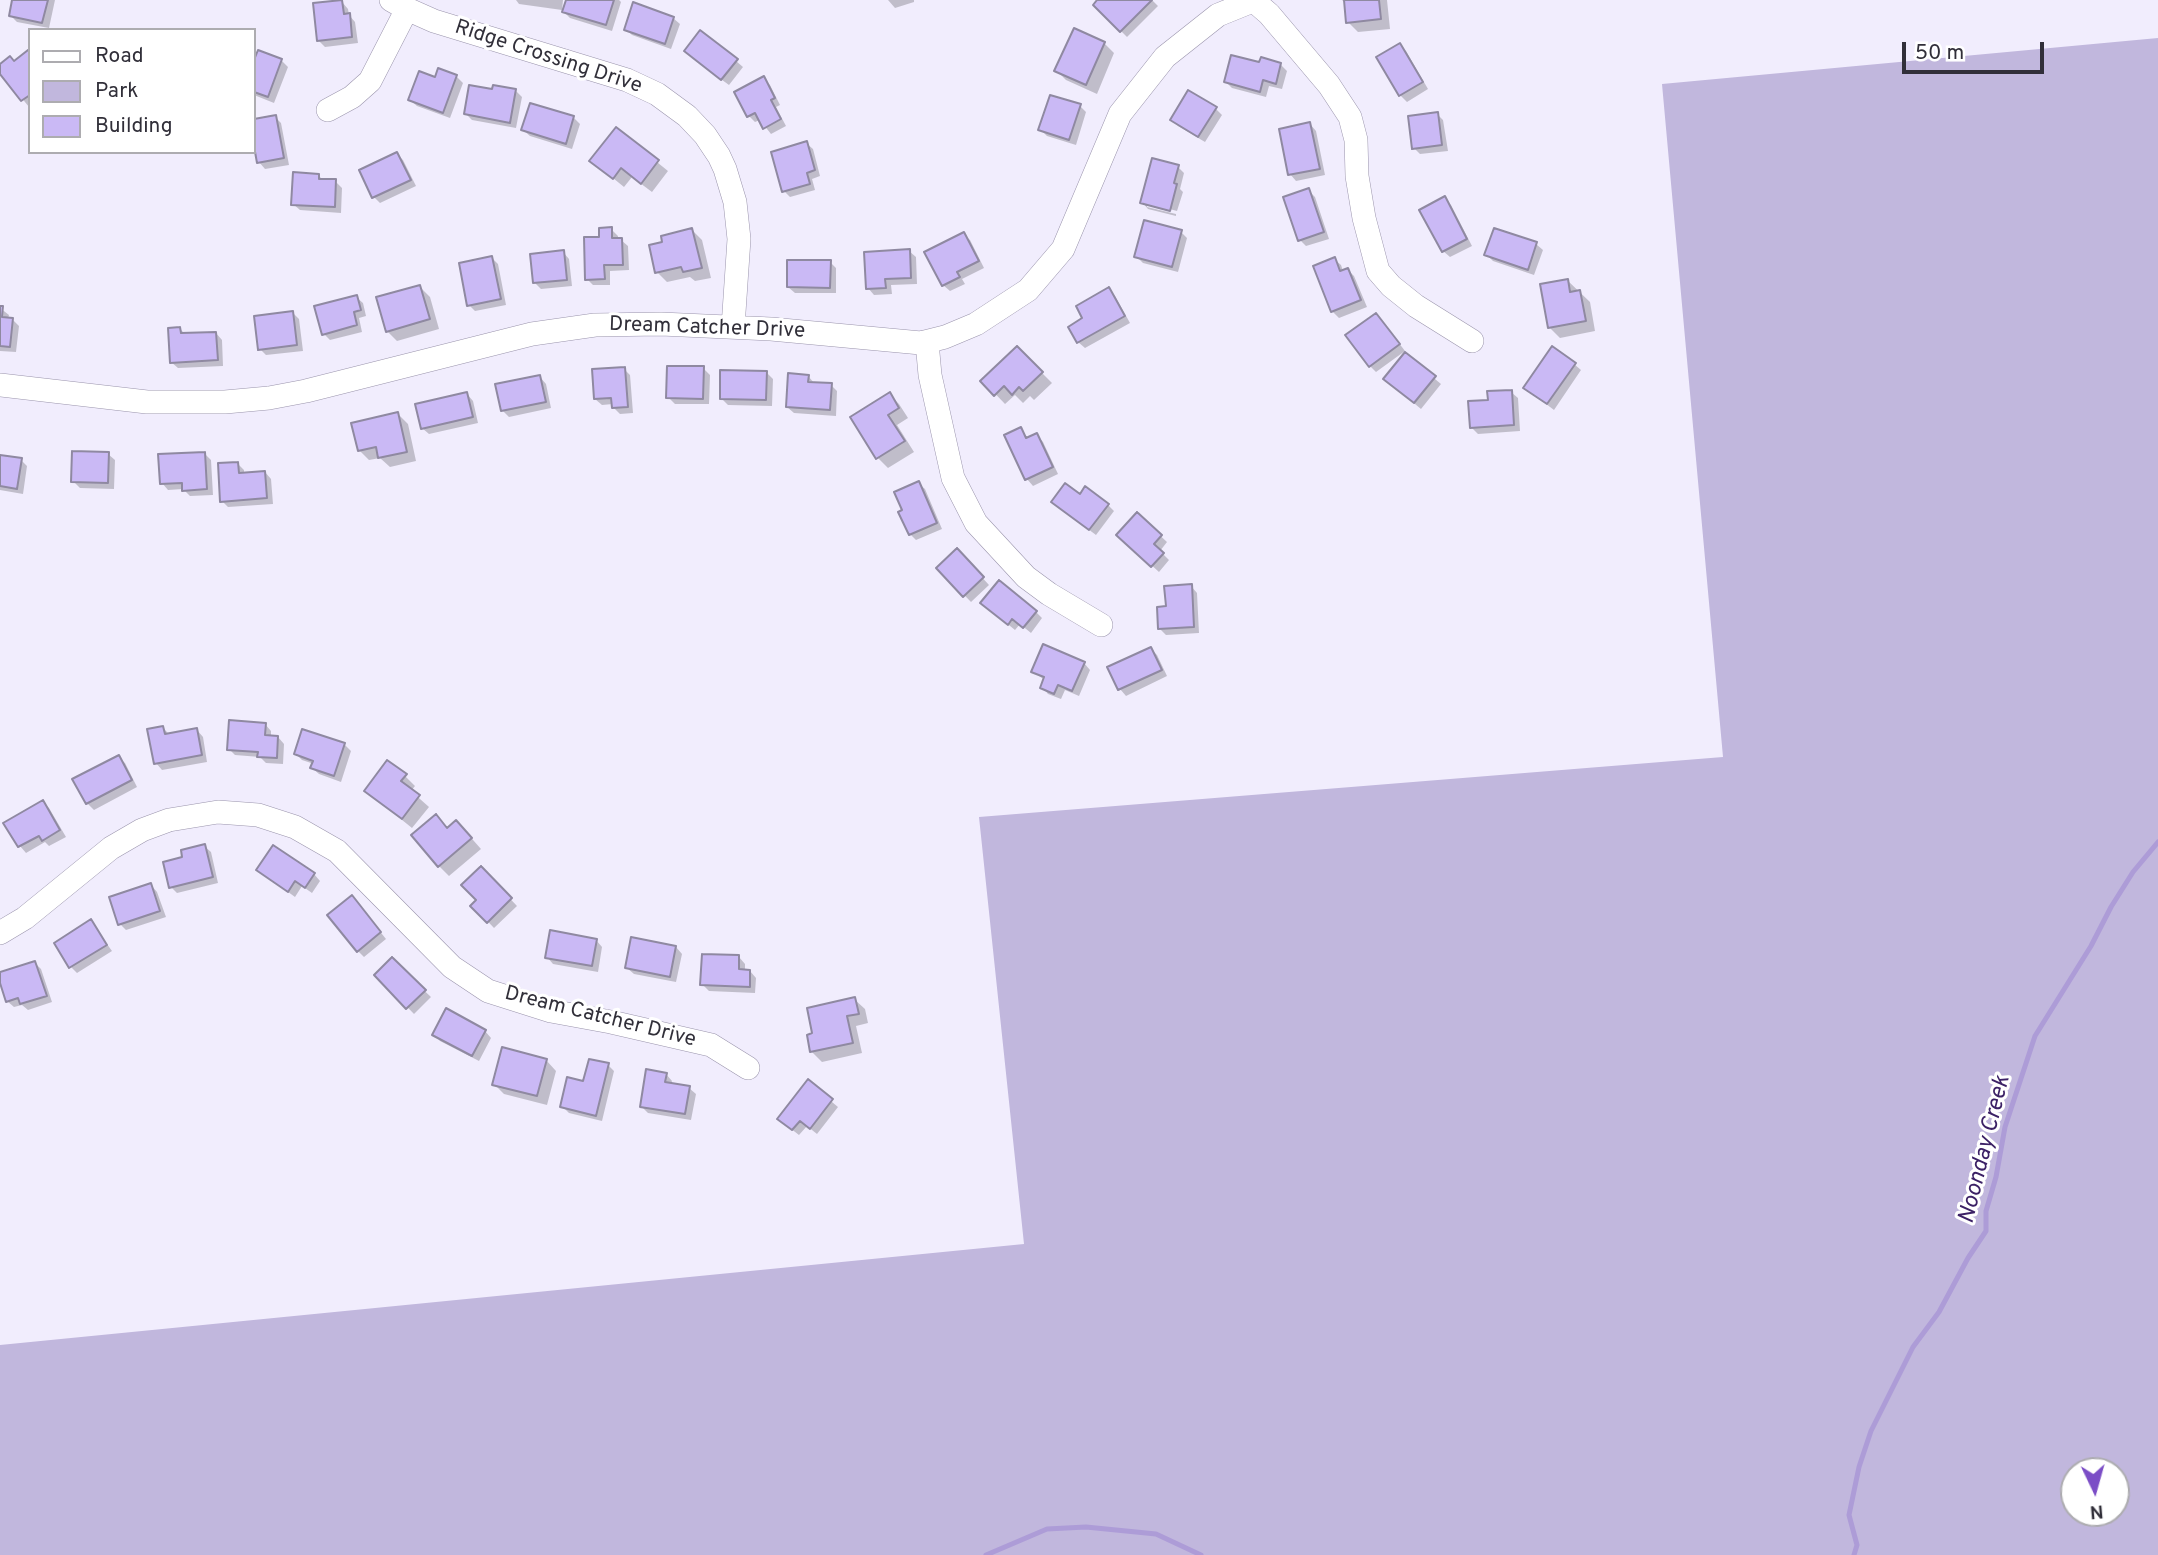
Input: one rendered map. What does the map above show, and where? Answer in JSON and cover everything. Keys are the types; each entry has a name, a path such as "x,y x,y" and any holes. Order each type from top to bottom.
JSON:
{"street":[{"path":"1254,0 1329,85 1350,117 1356,140 1357,176 1364,218 1378,271 1391,286 1416,306 1472,341"},
{"name":"Dream Catcher Drive","path":"0,385 147,402 225,402 269,398 532,334 628,324 771,329 921,343 945,337 976,324 1028,290 1063,249 1120,114 1165,57 1218,15 1254,0"},
{"path":"328,110 352,97 370,81 399,5"},
{"name":"Ridge Crossing Drive","path":"399,5 434,21 627,80 657,94 687,116 705,135 719,156 735,202 739,239 733,327"},
{"path":"927,342 930,375 953,478 976,523 1026,577 1101,625"},
{"name":"Dream Catcher Drive","path":"0,933 25,918 111,848 142,830 169,820 218,812 258,815 295,827 337,851 452,967 488,990 551,1011 711,1045 748,1068"}],"green space":[{"path":"2158,38 2158,1555 0,1555 0,1345 1024,1244 979,817 1723,757 1662,84"}],"building":[{"path":"12,0 48,0 42,23 9,16"},
{"path":"342,0 344,14 350,13 352,37 317,41 313,3"},
{"path":"566,0 614,0 606,25 562,12"},
{"path":"1097,0 1152,0 1120,32 1093,5"},
{"path":"1344,0 1379,0 1381,19 1346,23"},
{"path":"633,2 674,17 665,44 624,30"},
{"path":"1074,28 1105,42 1086,85 1054,71"},
{"path":"700,30 738,59 721,80 684,51"},
{"path":"1400,43 1423,82 1399,96 1376,57"},
{"path":"28,50 28,96 21,101 0,74 0,64 10,56 14,61"},
{"path":"258,50 282,59 268,97 256,93"},
{"path":"1231,55 1259,62 1261,57 1281,63 1276,84 1263,80 1260,92 1224,82"},
{"path":"438,68 457,75 443,113 408,100 419,71 435,77"},
{"path":"764,76 775,98 771,100 781,119 763,129 755,113 747,117 734,92"},
{"path":"469,85 516,89 510,123 464,114"},
{"path":"1188,90 1217,107 1198,137 1170,120"},
{"path":"1050,95 1081,104 1069,140 1038,130"},
{"path":"530,103 574,116 566,144 521,130"},
{"path":"1438,112 1442,145 1412,149 1408,116"},
{"path":"276,115 284,158 257,163 256,119"},
{"path":"1310,122 1320,169 1288,175 1279,129"},
{"path":"616,127 659,160 641,184 621,168 613,179 589,161"},
{"path":"807,141 815,170 807,173 810,184 782,192 771,152"},
{"path":"397,152 411,180 372,198 359,170"},
{"path":"1152,158 1179,165 1170,211 1140,203"},
{"path":"293,172 319,174 319,179 336,179 335,207 291,205"},
{"path":"1309,188 1324,232 1298,241 1283,197"},
{"path":"1445,196 1467,239 1442,252 1419,210"},
{"path":"1144,220 1182,230 1172,267 1134,257"},
{"path":"612,227 612,238 622,238 623,265 604,265 605,279 585,280 584,237 599,237 599,228"},
{"path":"692,228 702,268 683,272 681,267 655,273 649,245 662,242 661,236"},
{"path":"1494,228 1537,242 1528,270 1484,255"},
{"path":"964,232 979,261 957,272 960,277 942,286 924,252"},
{"path":"910,249 911,278 885,279 886,288 866,289 864,252"},
{"path":"564,250 567,280 533,283 530,254"},
{"path":"492,256 501,299 467,306 459,263"},
{"path":"1335,257 1340,271 1348,268 1361,300 1331,312 1313,266"},
{"path":"787,260 831,260 830,288 787,287"},
{"path":"1568,279 1570,292 1580,290 1586,321 1548,328 1540,284"},
{"path":"420,285 430,319 386,332 376,297"},
{"path":"1109,287 1125,316 1077,343 1068,327 1082,318 1076,306"},
{"path":"357,295 361,310 354,312 357,325 322,335 314,306"},
{"path":"0,306 3,306 2,317 13,318 10,347 0,346"},
{"path":"293,311 297,345 258,350 254,316"},
{"path":"1376,313 1400,344 1369,367 1345,335"},
{"path":"180,327 181,333 216,332 218,360 170,363 168,328"},
{"path":"1017,346 1043,372 1023,391 1019,387 1012,395 1004,386 994,396 980,381"},
{"path":"1552,346 1576,363 1547,404 1523,388"},
{"path":"1405,352 1436,376 1414,403 1383,379"},
{"path":"667,366 704,366 703,399 666,398"},
{"path":"625,367 628,407 612,408 611,398 594,399 592,369"},
{"path":"720,370 767,371 766,400 720,399"},
{"path":"788,373 809,375 808,382 832,383 830,410 786,407"},
{"path":"540,375 546,402 501,411 495,384"},
{"path":"1512,390 1514,425 1470,428 1468,401 1488,400 1487,391"},
{"path":"467,392 473,417 421,429 415,404"},
{"path":"890,392 899,408 888,415 905,441 876,459 850,417"},
{"path":"398,412 407,452 378,458 376,447 358,451 351,423"},
{"path":"1021,427 1026,438 1037,433 1053,467 1025,480 1004,435"},
{"path":"72,451 109,452 108,483 71,482"},
{"path":"205,452 207,489 182,491 182,483 160,484 158,454"},
{"path":"0,455 22,458 17,489 0,486"},
{"path":"238,462 239,473 265,471 267,498 220,502 218,463"},
{"path":"919,481 937,523 909,535 898,512 902,510 894,492"},
{"path":"1065,483 1080,494 1085,486 1109,504 1089,530 1051,502"},
{"path":"1137,512 1162,535 1154,544 1164,553 1151,567 1116,535"},
{"path":"957,548 984,577 963,597 936,568"},
{"path":"999,580 1037,611 1023,628 1012,619 1008,625 980,603"},
{"path":"1192,584 1194,627 1158,629 1157,607 1166,606 1164,586"},
{"path":"1043,644 1085,662 1072,691 1058,685 1054,694 1040,688 1044,677 1031,672"},
{"path":"1151,647 1162,670 1118,690 1107,667"},
{"path":"229,720 266,723 265,735 278,736 277,758 257,757 258,752 227,750"},
{"path":"163,726 165,734 197,728 202,755 154,764 147,729"},
{"path":"302,729 345,743 334,776 310,768 313,761 294,754"},
{"path":"119,755 132,780 86,804 72,779"},
{"path":"387,760 407,774 401,781 420,795 402,819 364,791"},
{"path":"43,800 60,830 42,841 39,836 18,847 3,823"},
{"path":"436,814 447,828 456,820 472,838 438,867 411,835"},
{"path":"205,844 213,877 169,888 163,862 182,857 181,850"},
{"path":"273,845 315,873 305,888 295,881 288,892 256,870"},
{"path":"481,866 512,898 487,923 470,906 476,900 461,885"},
{"path":"151,883 160,911 118,925 109,897"},
{"path":"352,895 381,932 357,952 327,915"},
{"path":"91,919 107,945 69,968 54,943"},
{"path":"550,930 597,939 592,966 545,958"},
{"path":"631,937 676,946 670,977 625,968"},
{"path":"702,954 739,955 739,969 750,970 750,987 700,985"},
{"path":"392,957 426,990 406,1009 374,975"},
{"path":"35,961 47,996 20,1004 18,998 6,1002 0,983 0,972"},
{"path":"855,997 859,1014 847,1016 853,1043 810,1052 807,1035 812,1033 807,1008"},
{"path":"446,1008 486,1030 472,1056 432,1035"},
{"path":"502,1047 547,1059 537,1096 492,1085"},
{"path":"589,1059 609,1063 596,1116 560,1107 567,1077 583,1081"},
{"path":"646,1069 667,1073 665,1082 690,1086 685,1114 640,1107"},
{"path":"808,1079 833,1099 810,1129 800,1121 792,1130 777,1119"}],"waterway":[{"name":"Noonday Creek","path":"1854,1555 1857,1545 1849,1515 1859,1467 1871,1431 1913,1347 1939,1312 1986,1231 1986,1211 1996,1177 2005,1127 2035,1036 2133,872 2158,842"},
{"name":"Noonday Creek","path":"986,1555 1047,1529 1086,1527 1156,1534 1201,1555"}]}
